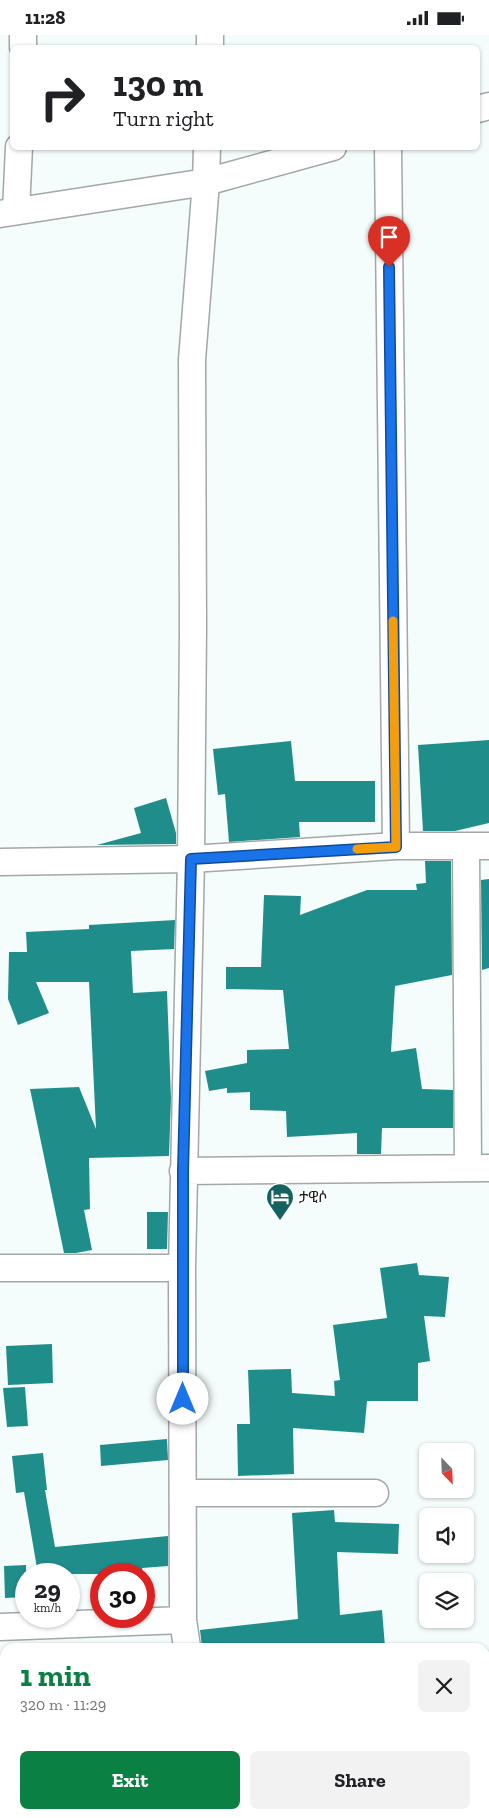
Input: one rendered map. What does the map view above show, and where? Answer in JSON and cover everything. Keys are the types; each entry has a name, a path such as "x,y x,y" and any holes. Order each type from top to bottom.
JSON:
{"street":[{"path":"18,150 8,212 206,181 322,150"},
{"path":"186,1643 183,1620 182,1268 191,859 193,627 192,360 207,150"},
{"path":"388,150 396,847"},
{"path":"0,862 191,859 396,847 477,846 478,1168 183,1171"},
{"path":"0,1268 182,1268"},
{"path":"183,1493 375,1493"},
{"path":"0,1627 183,1620"}],"building":[{"path":"489,740 489,823 455,831 423,831 418,745"},
{"path":"291,741 295,781 375,781 375,822 299,822 300,837 229,842 225,794 218,795 213,749"},
{"path":"166,798 176,833 176,844 97,845 141,833 134,808"},
{"path":"425,861 451,861 452,975 395,986 391,1052 416,1048 422,1089 453,1090 453,1128 382,1128 381,1154 357,1154 357,1133 287,1137 286,1111 250,1110 250,1092 227,1093 227,1088 209,1091 205,1071 247,1063 247,1050 289,1049 283,990 226,989 226,967 261,967 264,895 301,896 300,915 367,890 417,890 416,884 426,883"},
{"path":"489,879 489,968 482,970 481,880"},
{"path":"175,920 174,949 131,951 133,993 167,991 171,1098 169,1156 89,1158 90,1209 84,1210 92,1250 64,1253 30,1089 79,1087 96,1129 89,982 36,982 49,1013 18,1025 8,999 9,952 27,952 26,932 89,929 89,925"},
{"path":"147,1212 168,1212 167,1249 147,1249"},
{"path":"417,1263 419,1275 449,1277 445,1317 424,1316 430,1361 418,1363 418,1401 367,1401 364,1433 293,1428 294,1474 238,1476 237,1424 250,1424 248,1370 291,1369 292,1393 335,1396 334,1381 340,1380 333,1325 387,1318 380,1268"},
{"path":"52,1344 53,1383 8,1385 6,1346"},
{"path":"25,1387 28,1426 7,1427 3,1388"},
{"path":"167,1439 168,1460 101,1466 100,1445"},
{"path":"43,1453 47,1490 45,1490 55,1547 168,1536 168,1566 155,1567 155,1563 90,1563 90,1574 80,1574 80,1563 36,1563 24,1492 16,1493 12,1456"},
{"path":"334,1510 335,1522 399,1524 398,1554 337,1552 340,1615 382,1610 385,1643 202,1643 200,1630 298,1619 292,1513"},
{"path":"4,1566 15,1566 15,1598 5,1598"}],"slow traffic":[{"path":"357,849 396,847 393,621"}],"place":[{"name":"ታዊሶ","path":"280,1221"}],"route":[{"path":"183,1399 183,1171 191,859 396,847 389,267"}]}
